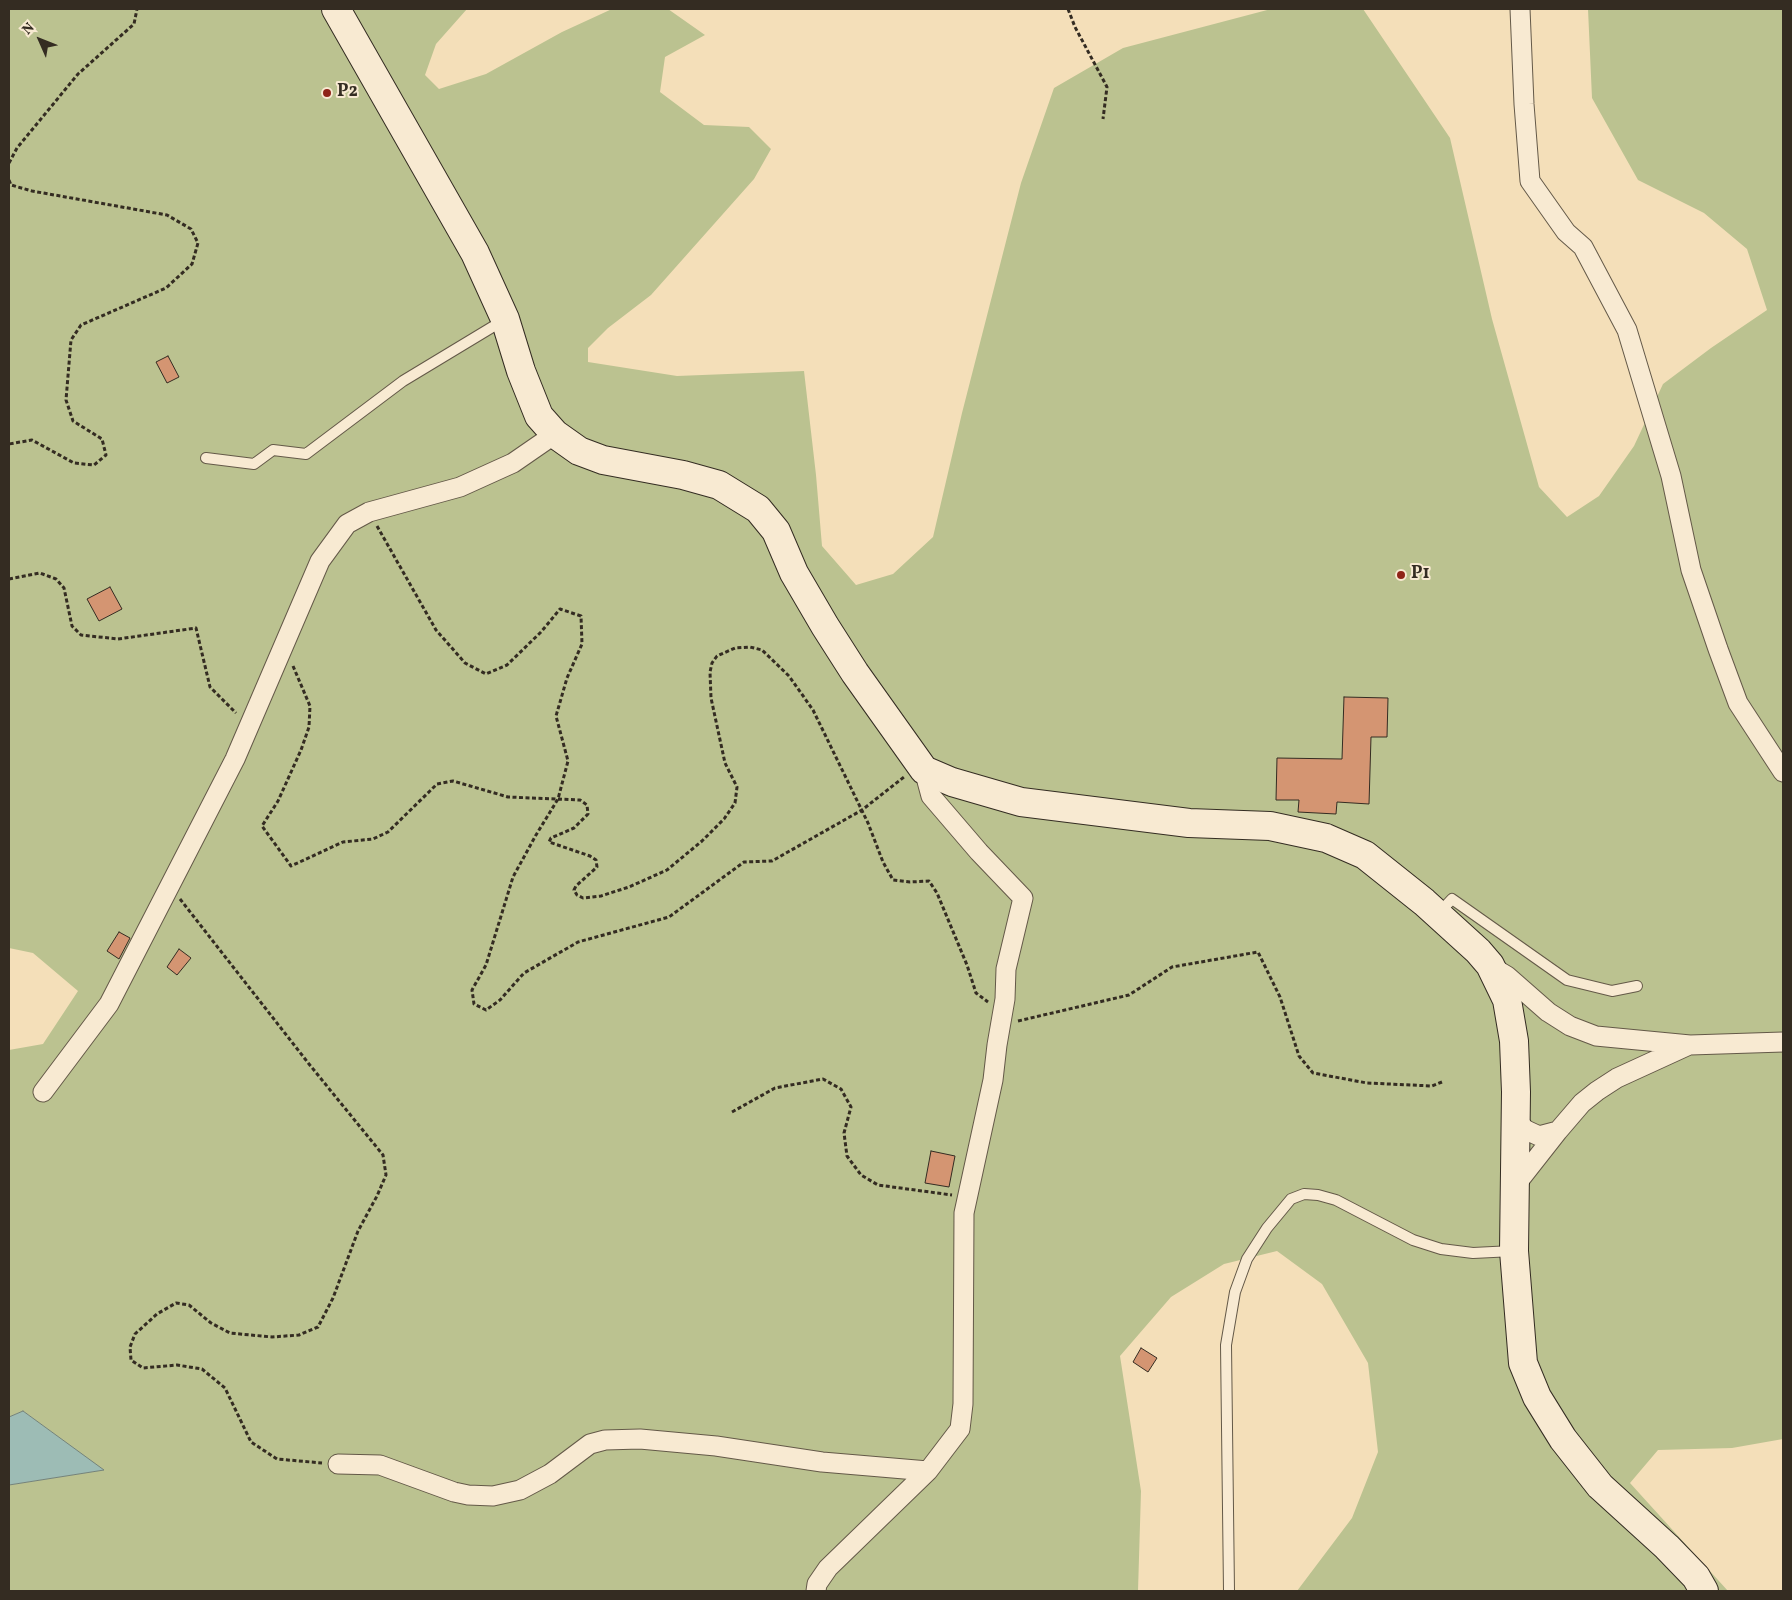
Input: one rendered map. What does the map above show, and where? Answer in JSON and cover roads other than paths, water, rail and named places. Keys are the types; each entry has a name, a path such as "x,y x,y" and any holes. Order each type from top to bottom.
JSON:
{"street":[{"path":"336,9 475,253 505,319 521,371 539,416 555,434 579,451 603,460 683,475 720,485 758,509 776,531 794,573 825,626 860,680 922,767 931,796 980,852 1024,898 1006,969 993,1080 964,1213 963,1404 960,1429 928,1471 828,1568 817,1584 816,1591"},
{"path":"1520,9 1524,104 1530,181 1566,232 1583,248 1627,330 1671,476 1691,570 1718,649 1738,703 1783,772"},
{"path":"43,1092 109,1004 235,759 320,562 347,524 370,512 460,487 513,463 555,434"},
{"path":"922,767 952,782 1021,802 1189,823 1270,826 1326,838 1366,855 1478,951 1490,965 1507,1000 1515,1057 1514,1251 1523,1363 1537,1397 1563,1439 1600,1486 1667,1547 1696,1577 1704,1591"},
{"path":"1490,965 1507,976 1548,1012 1570,1026 1596,1036 1690,1045 1783,1042"},
{"path":"1512,1030 1524,1015 1531,1012 1548,1012"},
{"path":"1514,1187 1582,1103 1616,1078 1690,1045"},
{"path":"1514,1120 1533,1134 1546,1135 1558,1131"},
{"path":"338,1464 380,1465 454,1492 468,1495 493,1496 520,1490 550,1474 590,1444 605,1440 640,1439 822,1462 928,1471"}],"lane":[{"path":"206,458 254,464 273,450 306,454 403,380 505,319"},
{"path":"1438,915 1452,899 1567,980 1612,991 1637,986"},
{"path":"1229,1591 1226,1345 1235,1292 1247,1259 1267,1228 1291,1199 1304,1194 1318,1195 1336,1200 1413,1240 1441,1248 1472,1253 1514,1251"}],"water":[{"path":"23,1411 104,1470 9,1485 9,1417"}],"place":[{"name":"P2","path":"327,93"},
{"name":"P1","path":"1401,575"}]}
